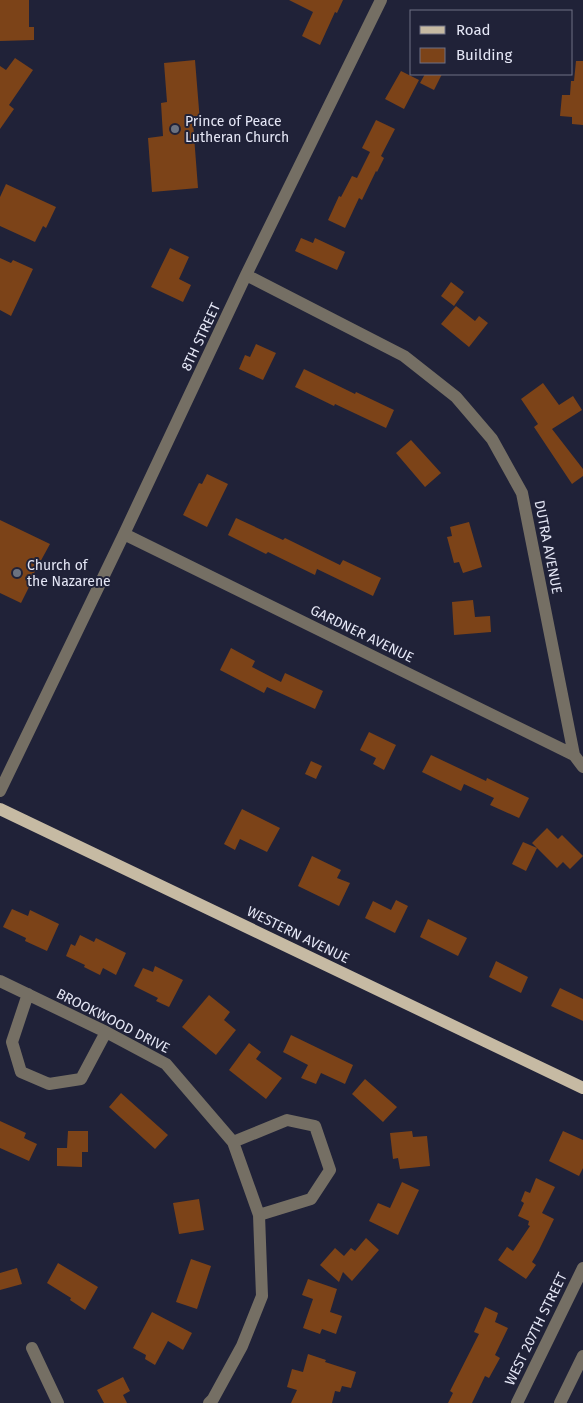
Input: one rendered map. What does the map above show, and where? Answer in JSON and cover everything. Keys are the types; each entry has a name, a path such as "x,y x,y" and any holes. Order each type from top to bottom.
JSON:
{"main road":[{"name":"WESTERN AVENUE","path":"0,809 583,1088"}],"street":[{"name":"8TH STREET","path":"0,791 246,275 381,0"},
{"name":"DUTRA AVENUE","path":"246,275 404,356 456,397 492,439 522,493 574,755"},
{"name":"GARDNER AVENUE","path":"124,534 574,755 583,766"},
{"name":"BROOKWOOD DRIVE","path":"0,981 106,1032 166,1064 233,1142 259,1214 262,1296 242,1346 209,1403"},
{"path":"28,994 12,1042 21,1072 49,1084 81,1079 106,1032"},
{"path":"233,1142 286,1120 315,1126 330,1170 311,1199 259,1214"},
{"name":"WEST 207TH STREET","path":"517,1403 583,1268"},
{"path":"32,1348 58,1403"},
{"path":"560,1403 583,1356"}],"building":[{"path":"0,0 29,0 29,27 34,27 34,40 0,41"},
{"path":"289,0 343,0 337,13 335,12 320,45 302,36 313,12"},
{"path":"15,58 33,70 9,105 14,109 0,129 0,66 6,70"},
{"name":"Prince of Peace Lutheran Church","path":"195,60 200,122 193,123 198,188 152,192 148,138 163,136 161,103 167,102 164,63"},
{"path":"576,61 583,61 583,125 572,124 572,117 560,116 562,95 570,95 571,81 574,81"},
{"path":"401,71 419,80 404,109 385,99"},
{"path":"424,75 442,75 434,90 420,83"},
{"path":"376,120 395,129 381,156 384,158 377,172 362,200 359,198 345,228 328,220 339,196 341,197 352,176 357,178 370,152 362,148"},
{"path":"6,184 56,207 46,228 43,226 35,242 0,226 0,197"},
{"path":"301,238 313,243 315,238 345,252 337,270 295,251"},
{"path":"170,248 189,257 179,279 191,285 183,302 151,287"},
{"path":"0,258 11,263 13,260 33,269 11,316 0,310"},
{"path":"451,282 464,292 454,306 441,296"},
{"path":"456,306 475,321 479,316 488,323 469,347 441,324"},
{"path":"256,344 276,353 263,380 239,369 245,355 250,357"},
{"path":"304,369 355,394 356,392 394,410 386,428 295,387"},
{"path":"543,383 559,405 573,396 582,410 552,429 583,469 583,476 572,484 534,427 538,424 521,399"},
{"path":"411,440 441,473 425,487 396,453"},
{"path":"207,474 228,484 207,527 183,515 199,483 202,484"},
{"path":"236,518 283,540 285,538 340,565 343,560 381,578 373,596 317,569 315,575 228,535"},
{"name":"Church of the Nazarene","path":"0,520 50,544 27,586 29,587 21,603 0,593"},
{"path":"469,522 482,567 463,573 459,562 454,563 447,537 452,536 450,527"},
{"path":"473,600 475,617 490,616 491,632 454,635 452,602"},
{"path":"231,648 255,661 252,667 281,682 285,673 323,691 315,709 267,687 264,693 220,670"},
{"path":"369,732 396,745 384,770 373,764 376,758 360,750"},
{"path":"431,755 486,781 487,778 529,798 519,818 490,805 494,798 464,784 461,791 422,772"},
{"path":"311,761 322,766 316,779 305,774"},
{"path":"242,809 280,828 267,852 240,839 235,850 224,844"},
{"path":"547,828 558,839 562,835 583,856 570,869 563,862 557,868 532,843"},
{"path":"523,842 537,848 526,871 512,864"},
{"path":"312,856 341,870 337,878 350,883 339,906 298,886"},
{"path":"396,900 408,906 395,933 365,918 373,901 391,910"},
{"path":"12,909 28,916 30,910 59,924 47,951 25,941 26,938 3,927"},
{"path":"428,919 467,938 458,956 420,937"},
{"path":"80,935 94,942 96,938 126,953 116,975 103,968 100,975 66,956 71,944 75,946"},
{"path":"496,961 528,977 521,993 489,977"},
{"path":"155,966 183,980 169,1007 156,1001 158,998 134,986 143,968 153,972"},
{"path":"560,988 583,999 583,1021 551,1006"},
{"path":"209,995 230,1012 224,1020 236,1030 216,1055 182,1027"},
{"path":"291,1035 353,1065 345,1084 321,1073 316,1084 301,1078 308,1065 283,1052"},
{"path":"249,1043 261,1052 256,1059 282,1078 266,1099 229,1070"},
{"path":"365,1079 397,1107 383,1122 352,1094"},
{"path":"121,1093 168,1135 155,1149 109,1107"},
{"path":"0,1121 26,1133 24,1138 37,1144 29,1161 0,1148"},
{"path":"68,1131 88,1131 88,1152 82,1152 82,1167 57,1166 57,1148 67,1148"},
{"path":"412,1131 413,1137 427,1136 430,1166 400,1169 398,1158 393,1159 390,1133"},
{"path":"563,1131 583,1140 583,1168 579,1176 549,1161"},
{"path":"536,1178 555,1187 542,1213 554,1219 532,1262 536,1265 526,1279 498,1260 507,1247 513,1251 530,1226 528,1225 529,1221 518,1216 524,1203 521,1201 525,1191 530,1193"},
{"path":"402,1182 419,1190 398,1235 369,1221 378,1203 390,1208"},
{"path":"199,1199 204,1230 179,1234 173,1203"},
{"path":"366,1238 379,1250 352,1281 343,1272 339,1282 320,1265 335,1248 344,1256 351,1248 355,1251"},
{"path":"191,1259 211,1266 197,1309 176,1302"},
{"path":"58,1263 98,1287 85,1310 70,1300 71,1298 47,1283"},
{"path":"17,1268 22,1284 0,1290 0,1273"},
{"path":"308,1279 337,1289 330,1312 342,1316 336,1334 322,1329 320,1334 303,1328 313,1299 302,1295"},
{"path":"485,1307 498,1313 495,1322 508,1328 495,1355 500,1358 489,1378 485,1376 472,1403 448,1403 453,1393 450,1391 479,1334 474,1332"},
{"path":"152,1312 192,1333 183,1350 168,1341 155,1365 145,1359 146,1355 133,1348"},
{"path":"308,1354 326,1360 325,1362 356,1372 351,1388 342,1386 340,1392 335,1391 332,1403 291,1403 297,1390 287,1387 292,1369 303,1372"},
{"path":"123,1377 130,1391 123,1395 127,1403 104,1403 97,1390"}],"place":[{"name":"Prince of Peace Lutheran Church","path":"175,129"},
{"name":"Church of the Nazarene","path":"17,573"}]}
